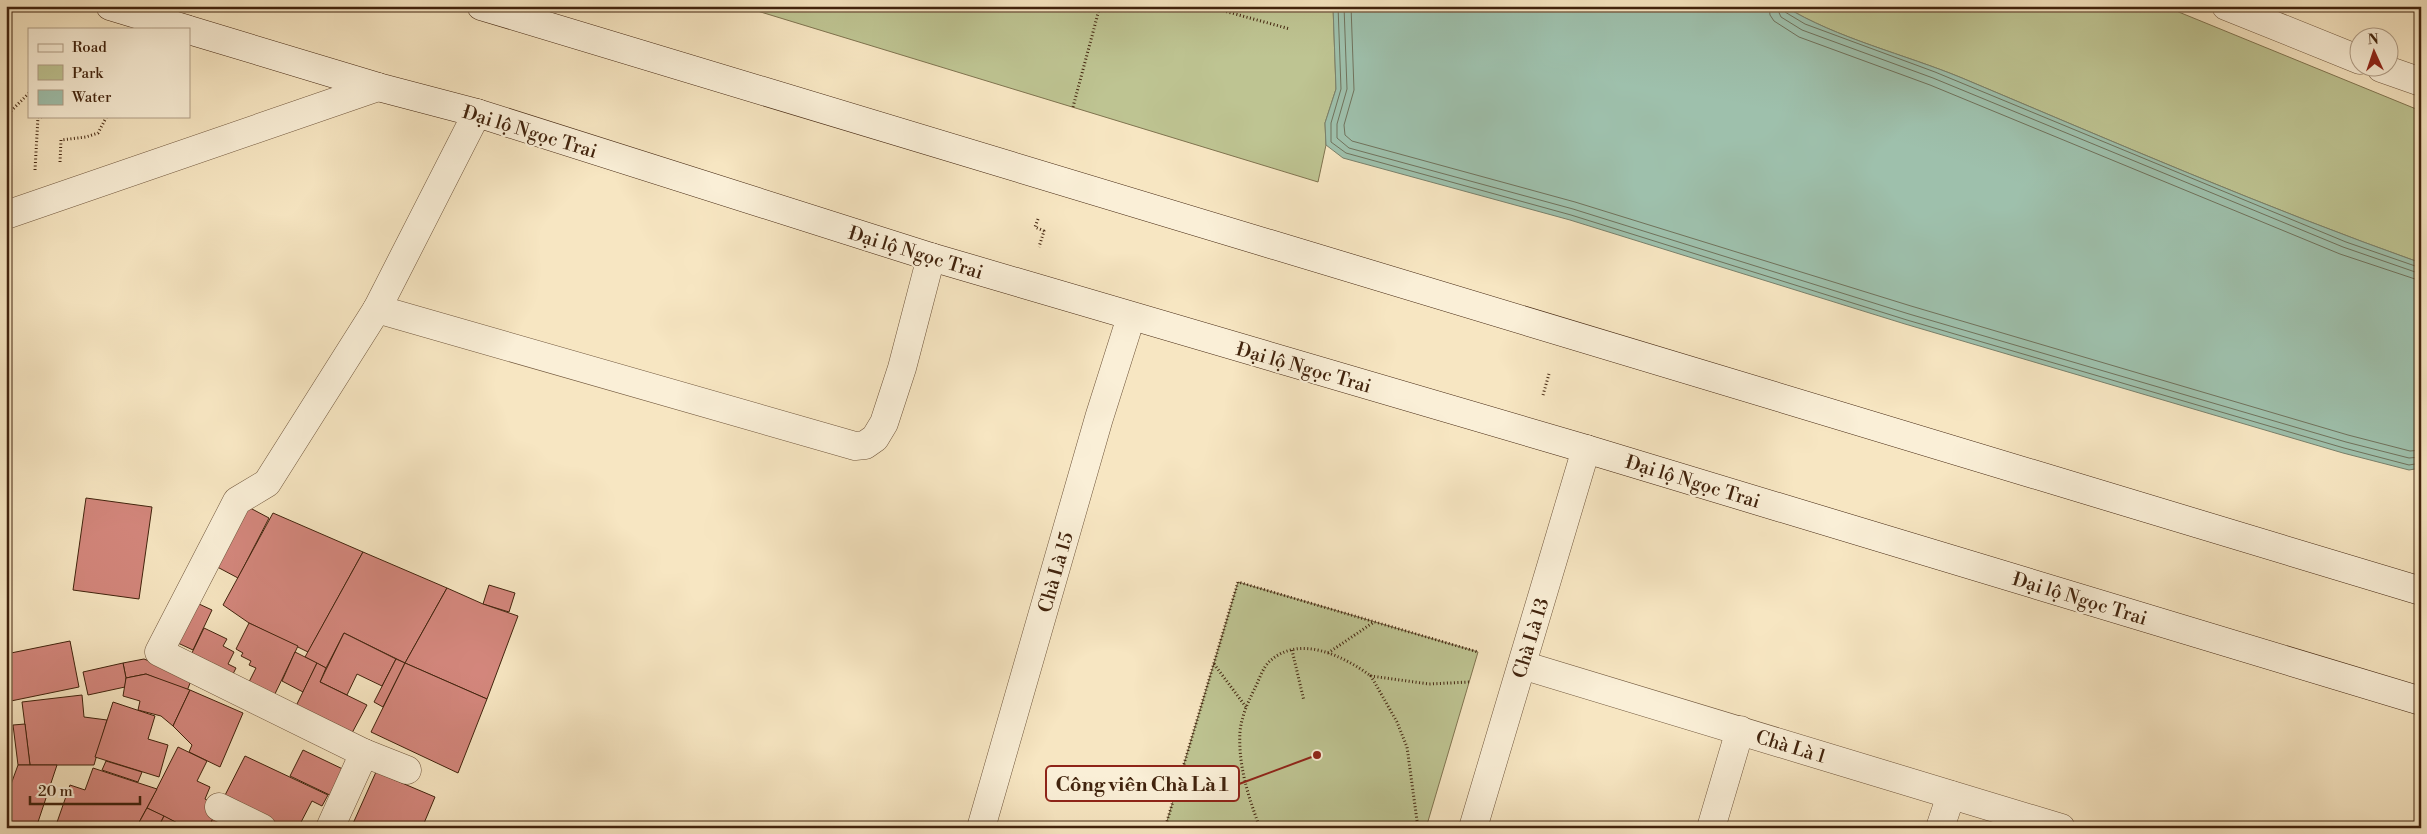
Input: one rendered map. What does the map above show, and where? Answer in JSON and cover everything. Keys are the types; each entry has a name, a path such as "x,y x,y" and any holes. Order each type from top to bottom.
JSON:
{"main road":[{"name":"Đại lộ Ngọc Trai","path":"110,6 184,28"},
{"path":"481,6 2421,591"},
{"path":"2226,6 2350,56"},
{"name":"Đại lộ Ngọc Trai","path":"190,30 378,87 477,113 931,257 1586,449 2421,701"},
{"path":"2400,75 2421,82"},
{"path":"6,215 378,87"},
{"path":"407,770 364,753 159,652 237,501 267,483 377,309 477,113"},
{"path":"377,309 473,342 838,448 865,445 875,438 884,423 902,368 931,257"},
{"name":"Chà Là 15","path":"981,828 1099,418 1131,317"},
{"name":"Chà Là 13","path":"1473,828 1586,449"},
{"name":"Chà Là 1","path":"1522,665 2061,828"},
{"path":"1711,828 1740,730"},
{"path":"330,828 364,753"},
{"path":"1940,828 1951,795"},
{"path":"219,807 262,828"}],"path":[{"path":"1073,107 1100,6"},
{"path":"1206,6 1290,29"},
{"path":"6,116 28,94"},
{"path":"34,179 38,118"},
{"path":"59,164 61,140 86,137 98,133 105,118"},
{"path":"1038,219 1035,227 1044,231 1039,247"},
{"path":"1543,395 1549,374"},
{"path":"1165,828 1238,582 1478,652"},
{"path":"1328,653 1374,622"},
{"path":"1260,828 1243,781 1240,733 1242,717 1246,707 1269,662 1301,647 1328,653 1371,676 1429,684 1469,682"},
{"path":"1292,650 1304,701"},
{"path":"1214,663 1246,707"},
{"path":"1371,676 1397,722 1407,747 1418,828"}],"green space":[{"path":"741,6 1333,6 1336,89 1325,123 1326,145 1318,182"},
{"path":"1784,6 2164,6 2421,111 2421,263 2305,220 1940,69 1826,28"},
{"path":"1238,582 1478,652 1426,828 1165,828"}],"water":[{"path":"1333,6 1784,6 1826,28 1940,69 2305,220 2421,263 2421,468 2409,470 2343,453 1905,324 1570,220 1343,158 1326,145 1325,123 1336,89"}],"building":[{"path":"86,498 152,507 139,599 73,590"},
{"path":"237,501 269,518 238,578 206,561"},
{"path":"273,513 363,552 308,652 249,623 223,605"},
{"path":"363,552 447,588 405,663 344,633 326,668 305,657"},
{"path":"489,585 515,593 509,612 483,604"},
{"path":"447,588 483,604 518,616 487,699 405,663"},
{"path":"186,598 212,610 193,650 167,638"},
{"path":"249,623 298,646 273,698 247,686 256,668 249,665 251,661 241,656 243,653 236,649"},
{"path":"204,628 227,639 223,646 234,652 228,664 236,668 231,678 190,657"},
{"path":"344,633 396,659 382,686 357,674 347,695 320,682"},
{"path":"70,641 79,687 6,702 6,654"},
{"path":"295,652 317,663 303,692 282,681"},
{"path":"144,659 192,678 187,691 146,674 126,678 123,663"},
{"path":"396,659 405,663 383,707 374,702"},
{"path":"123,663 126,678 125,687 88,695 83,672"},
{"path":"317,663 326,668 320,682 367,705 352,733 296,706"},
{"path":"405,663 487,699 458,773 371,732"},
{"path":"146,674 190,690 173,726 161,716 138,710 140,701 123,696 126,678"},
{"path":"190,690 243,713 220,767 189,752 192,745 173,726"},
{"path":"82,695 84,717 107,720 94,765 30,765 22,702"},
{"path":"113,702 155,716 148,739 168,745 159,777 95,757"},
{"path":"25,724 30,765 18,765 13,725"},
{"path":"178,747 207,761 197,781 210,787 205,799 219,807 208,828 187,828 147,808"},
{"path":"303,750 349,772 336,798 290,776"},
{"path":"245,756 328,795 322,806 312,801 298,828 262,828 219,807"},
{"path":"106,761 142,772 138,782 102,770"},
{"path":"18,765 57,765 36,828 6,826 6,798"},
{"path":"93,768 157,789 136,828 55,828 70,785 85,790"},
{"path":"376,772 435,797 422,828 351,828"},
{"path":"219,807 262,828 208,828"},
{"path":"147,808 164,816 158,828 136,828"},
{"path":"164,816 187,828 158,828"}],"place":[{"name":"Công viên Chà Là 1","path":"1317,755"}]}
